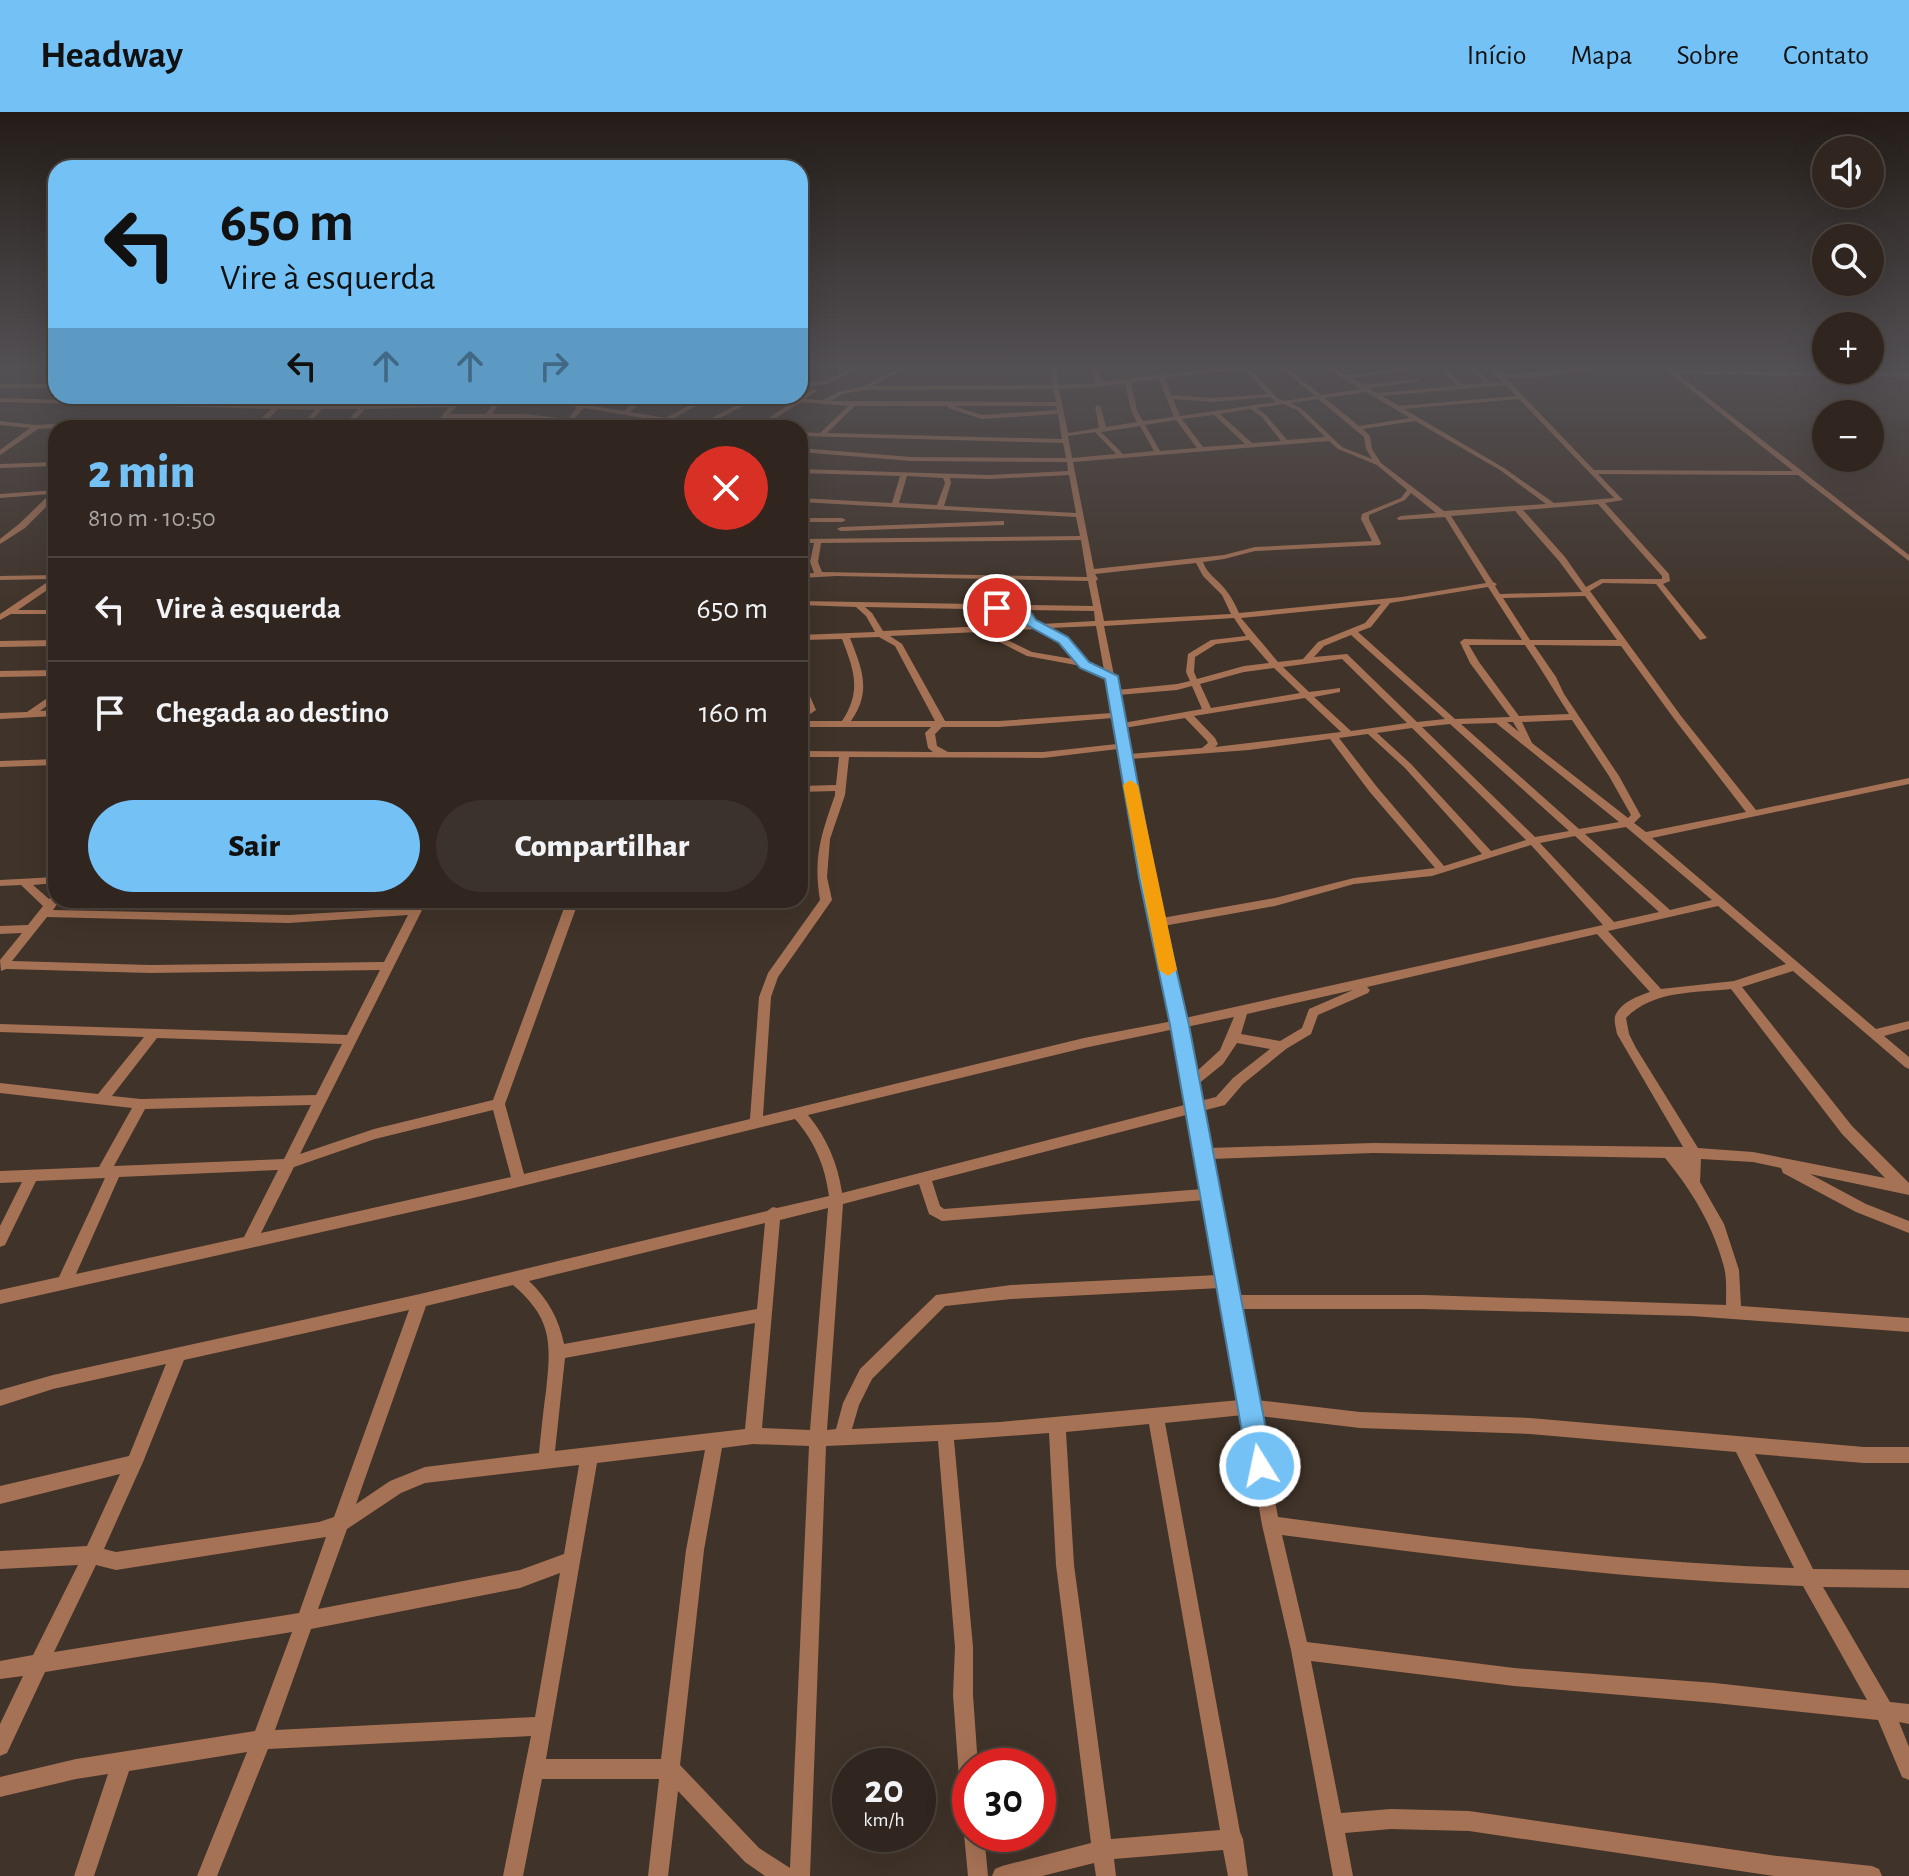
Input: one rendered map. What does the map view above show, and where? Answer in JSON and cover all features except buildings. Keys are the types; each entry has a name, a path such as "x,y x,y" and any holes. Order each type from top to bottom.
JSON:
{"street":[{"path":"1067,448 1157,923 1191,1083 1271,1525 1300,1650 1343,1876"},
{"path":"1115,448 1121,455"},
{"path":"1156,448 1158,452"},
{"path":"808,451 911,459 1069,460 1189,448"},
{"path":"1157,923 1275,902 1354,881 1442,870 1487,853 1628,823 1634,819 1636,812 1552,677 1443,513 1379,464 1342,448"},
{"path":"1369,448 1379,464"},
{"path":"1466,448 1502,469 1551,504"},
{"path":"1401,518 1620,499 1571,448"},
{"path":"1768,448 1909,559"},
{"path":"0,466 48,464"},
{"path":"808,471 1016,476 1072,473"},
{"path":"1594,472 1800,473"},
{"path":"895,505 904,474"},
{"path":"940,507 948,481 946,475"},
{"path":"808,576 1093,576 1255,549 1377,543 1365,519 1366,514 1403,499 1411,489"},
{"path":"0,496 48,493"},
{"path":"808,500 940,507 1000,519"},
{"path":"1499,596 1586,593 1601,581 1658,582 1668,578 1599,501"},
{"path":"0,542 48,502"},
{"path":"834,541 842,525 845,502"},
{"path":"1516,507 1562,559 1622,643 1752,812"},
{"path":"42,509 48,509"},
{"path":"808,521 842,525 1081,515"},
{"path":"1000,519 997,535 1004,540"},
{"path":"808,541 1085,538"},
{"path":"818,541 814,562 819,575"},
{"path":"1199,560 1201,570 1228,597 1236,616 1254,637 1308,696 1348,733"},
{"path":"0,578 48,578"},
{"path":"1658,582 1703,638"},
{"path":"0,618 48,583"},
{"path":"808,638 1236,616 1387,601 1493,584"},
{"path":"42,587 48,587"},
{"path":"1305,662 1321,644 1368,625 1387,601"},
{"path":"808,603 1097,609"},
{"path":"857,603 869,615 880,634 898,644 941,723"},
{"path":"1021,607 1038,627 1064,640 1085,665"},
{"path":"8,612 48,612"},
{"path":"1064,640 1072,626"},
{"path":"977,630 992,634 1030,654 1085,665 1111,676"},
{"path":"1354,633 1667,913"},
{"path":"845,636 860,682 858,707 845,724"},
{"path":"1208,712 1189,668 1196,651 1214,642 1254,637"},
{"path":"1528,742 1516,719 1463,644 1469,641 1622,643"},
{"path":"0,644 48,643"},
{"path":"1114,693 1177,687 1244,669 1344,656 1533,841 1659,995"},
{"path":"0,674 48,673"},
{"path":"808,722 999,724 1118,720 1187,715 1337,690"},
{"path":"44,710 48,705"},
{"path":"0,716 48,711"},
{"path":"1187,715 1212,740 1213,744 1205,750"},
{"path":"1125,757 1453,721 1575,717"},
{"path":"1498,720 1644,836 1909,1064"},
{"path":"941,723 930,733 933,748 947,755"},
{"path":"1370,731 1425,784 1487,853"},
{"path":"1332,735 1442,870"},
{"path":"808,754 1043,755 1123,746"},
{"path":"756,1122 765,997 772,976 826,900 822,877 825,839 841,788 844,754"},
{"path":"0,764 48,762"},
{"path":"1644,836 1909,781"},
{"path":"808,789 841,788"},
{"path":"0,883 48,881"},
{"path":"25,883 48,904"},
{"path":"0,1297 469,1193 1084,1043 1180,1025 1720,902"},
{"path":"1,967 48,908"},
{"path":"87,908 289,919 398,908"},
{"path":"249,1242 417,908"},
{"path":"518,1179 498,1104 570,908"},
{"path":"0,930 31,929"},
{"path":"1,967 388,966"},
{"path":"1693,1182 1694,1153 1631,1050 1619,1023 1628,1008 1659,995 1734,985 1794,966"},
{"path":"0,1398 53,1382 420,1301 836,1200 1225,1098 1238,1081 1282,1046 1307,1031 1313,1012 1365,990 1367,982"},
{"path":"1734,985 1847,1130 1907,1190"},
{"path":"1191,1083 1216,1066 1229,1052 1242,1011"},
{"path":"1872,1034 1909,1025"},
{"path":"0,1028 352,1040"},
{"path":"101,1100 155,1032"},
{"path":"1235,1038 1282,1046"},
{"path":"0,1088 141,1104 321,1100"},
{"path":"64,1283 108,1173 141,1104"},
{"path":"0,1177 286,1164 374,1134 498,1104"},
{"path":"798,1113 827,1154 836,1200 818,1438 800,1876"},
{"path":"1204,1154 1373,1148 1694,1153 1771,1160 1907,1190"},
{"path":"1668,1152 1693,1182 1726,1246 1732,1270 1734,1312"},
{"path":"1771,1160 1861,1208 1909,1227"},
{"path":"0,1241 32,1175"},
{"path":"924,1177 934,1210 942,1215 1211,1194"},
{"path":"753,1436 773,1213"},
{"path":"514,1277 537,1295 549,1314 558,1352 546,1462"},
{"path":"842,1436 851,1403 866,1374 941,1300 1011,1292 1227,1281"},
{"path":"207,1876 262,1740 420,1301"},
{"path":"1231,1302 1424,1302 1734,1312 1909,1325"},
{"path":"558,1352 763,1315"},
{"path":"0,1746 35,1666 92,1555 134,1463 177,1357"},
{"path":"0,1560 92,1555 116,1561 339,1526 402,1481 425,1475 589,1458 753,1436 818,1438 945,1432 1250,1407 1360,1420 1530,1426 1864,1455 1909,1455"},
{"path":"1156,1415 1238,1876"},
{"path":"1057,1424 1065,1565 1106,1876"},
{"path":"945,1432 964,1647 967,1748"},
{"path":"658,1876 695,1550 715,1442"},
{"path":"1741,1444 1808,1578 1885,1713 1909,1770"},
{"path":"513,1876 543,1726 589,1458"},
{"path":"0,1495 134,1463"},
{"path":"1271,1525 1608,1566 1808,1578 1909,1579"},
{"path":"0,1670 305,1621 520,1579 571,1560"},
{"path":"1300,1650 1514,1677 1715,1693 1909,1714"},
{"path":"0,1787 47,1775 262,1740 543,1726"},
{"path":"84,1876 122,1763"},
{"path":"535,1769 671,1769 752,1855 783,1876"},
{"path":"1333,1824 1391,1819 1469,1821 1777,1866 1872,1876"},
{"path":"1002,1876 1103,1850 1233,1839"},
{"path":"976,1852 978,1876"}],"slow traffic":[{"path":"1130,785 1168,970"}],"route":[{"path":"997,608 1021,607 1031,622 1064,640 1075,657 1085,665 1111,676 1147,877 1180,1025 1260,1466"}]}
